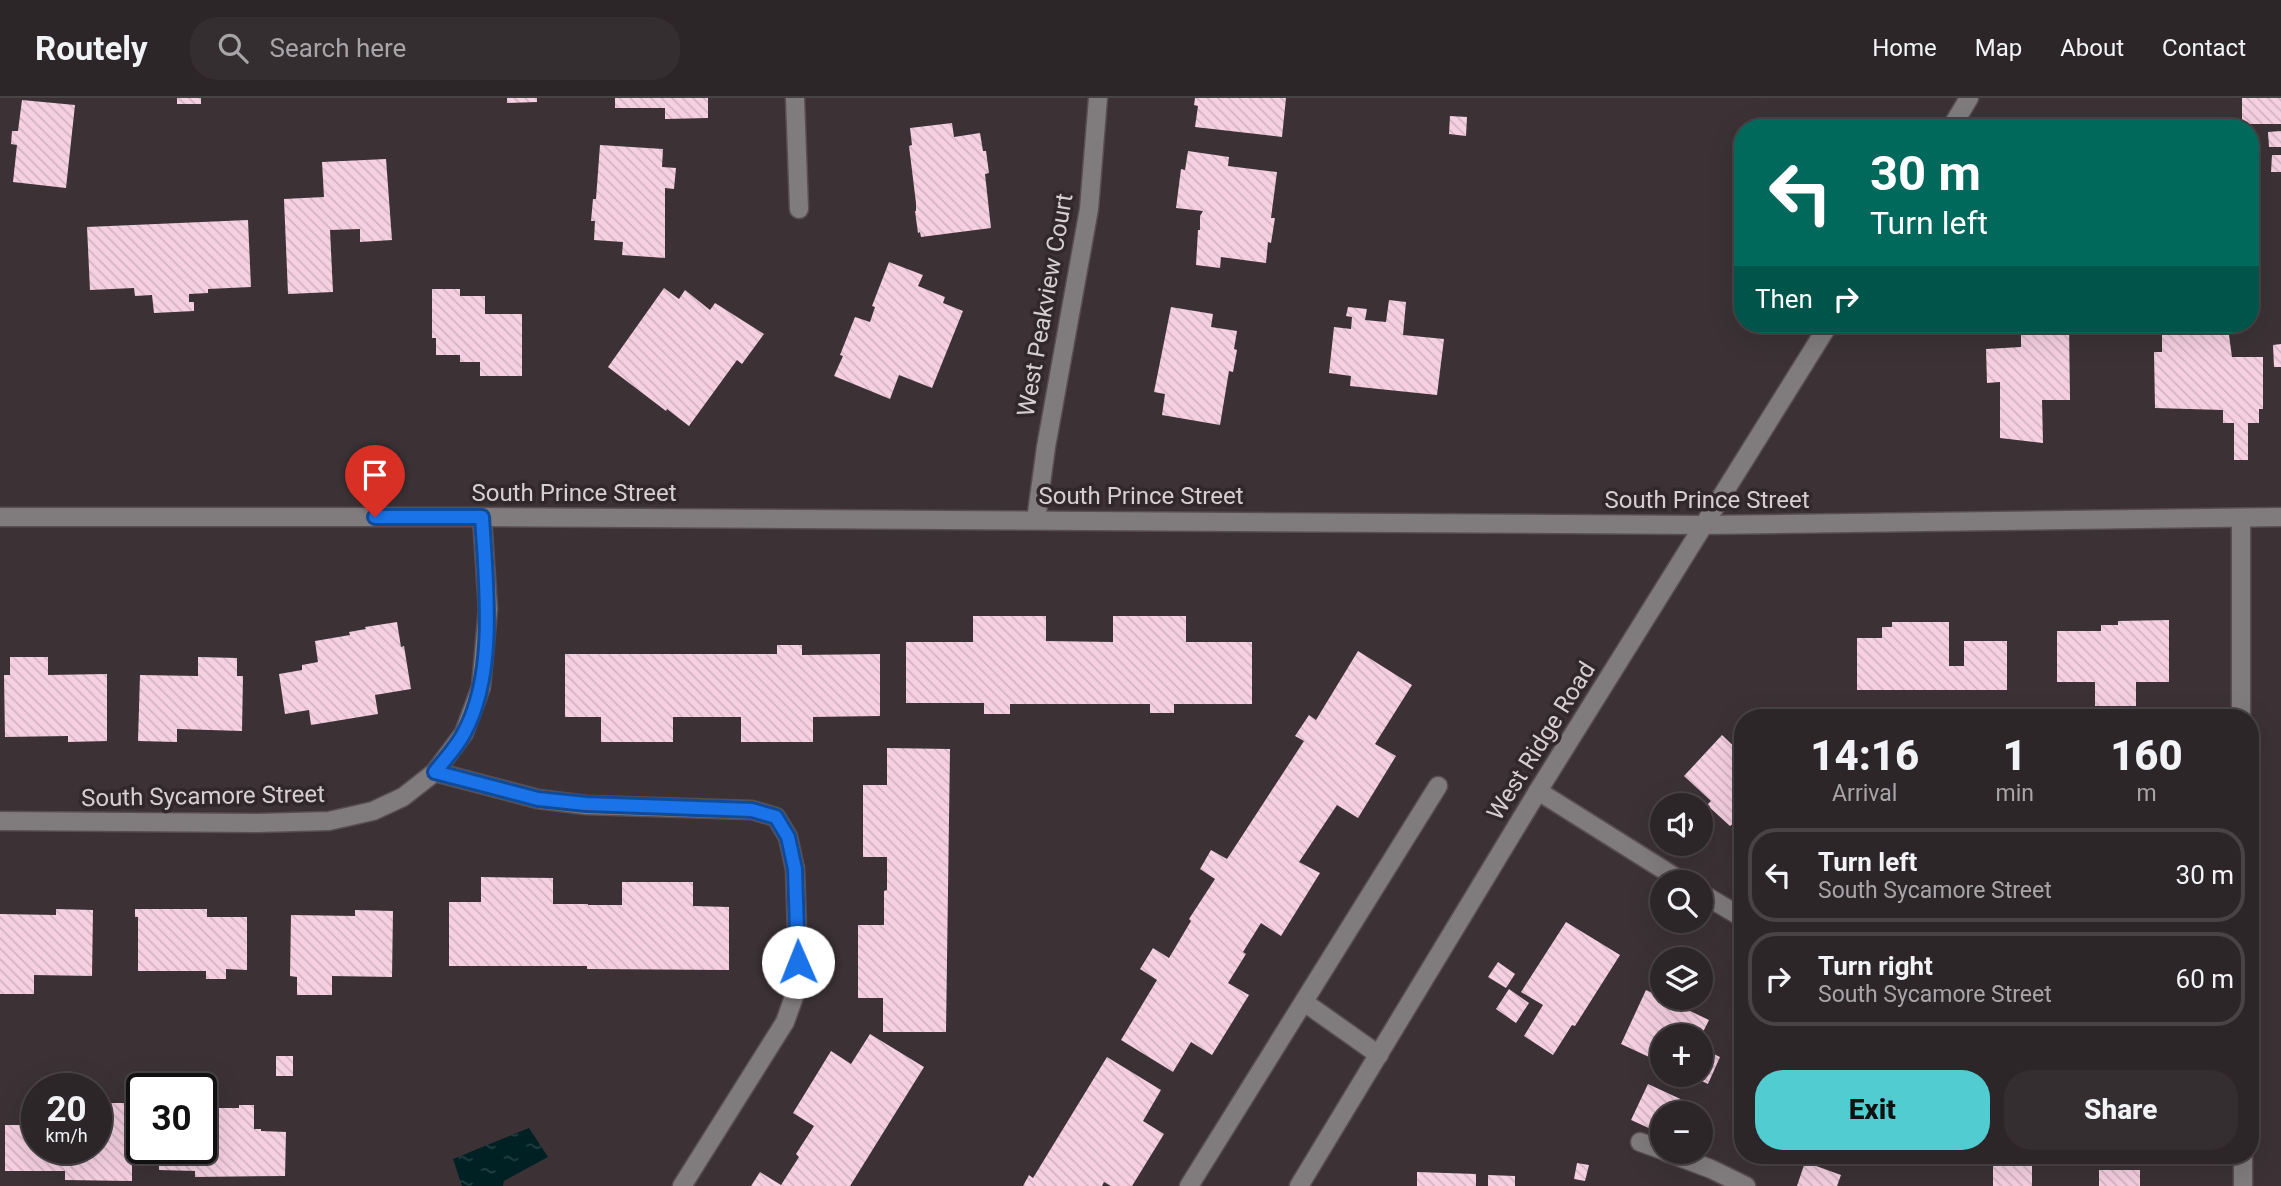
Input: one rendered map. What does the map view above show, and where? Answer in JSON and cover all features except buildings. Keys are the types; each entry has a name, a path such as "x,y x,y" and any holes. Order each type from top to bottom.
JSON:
{"street":[{"path":"795,98 799,209"},
{"name":"West Peakview Court","path":"1036,520 1046,447 1088,209 1098,98"},
{"path":"1956,119 1969,98"},
{"name":"West Ridge Road","path":"1299,1186 1538,791 1823,333"},
{"name":"South Prince Street","path":"0,517 482,517 1704,525 2281,517"},
{"name":"South Sycamore Street","path":"0,821 329,821 373,811 402,797 435,772 464,733 481,687 488,609 482,517"},
{"path":"2241,519 2241,709"},
{"path":"435,772 538,799 586,804 752,810 776,817 788,837 795,869 795,994 785,1022 682,1186"},
{"path":"1189,1186 1438,786"},
{"path":"1538,791 1665,870"},
{"path":"1713,900 1734,913"},
{"path":"1304,1002 1379,1055"},
{"path":"1640,1142 1650,1146"},
{"path":"1698,1164 1746,1186"},
{"path":"2243,1164 2244,1186"}],"water":[{"path":"529,1128 548,1157 504,1181 503,1186 462,1186 453,1159"}],"route":[{"path":"375,517 482,517 488,609 481,687 464,733 435,772 538,799 586,804 752,810 776,817 788,837 795,869 798,962"}]}
